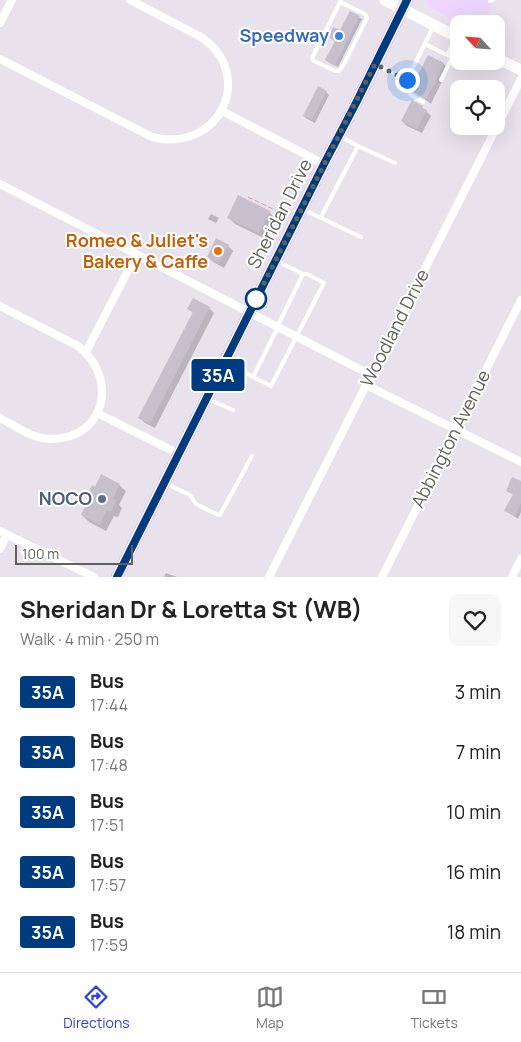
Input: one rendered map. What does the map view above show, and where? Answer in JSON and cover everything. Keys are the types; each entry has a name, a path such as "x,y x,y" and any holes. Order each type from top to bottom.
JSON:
{"main road":[{"name":"Sheridan Drive","path":"117,577 404,4"}],"street":[{"path":"0,23 12,0"},
{"path":"0,59 152,136 163,139 182,139 193,136 212,123 222,112 226,101 227,79 225,68 216,50 202,37 130,0"},
{"path":"385,0 404,4 450,34"},
{"path":"505,62 521,70"},
{"name":"Woodland Drive","path":"269,577 521,79"},
{"path":"222,112 324,164"},
{"path":"0,184 371,375"},
{"path":"86,352 136,255"},
{"name":"Abbington Avenue","path":"382,577 521,300"},
{"path":"0,306 78,346 86,352 97,366 103,386 103,396 97,413 88,426 80,432 57,439 38,437 0,418"},
{"path":"366,384 521,462"},
{"path":"97,413 179,454"},
{"path":"0,549 4,533 94,577"},
{"path":"512,577 521,558"}],"lane":[{"path":"340,1 365,14 367,18 344,64 339,71 335,71 314,61 312,58 340,1"},
{"path":"423,102 410,95 406,90 407,80 434,25"},
{"path":"425,44 452,58 441,80"},
{"path":"447,55 450,50"},
{"path":"375,64 407,80"},
{"path":"339,136 395,163"},
{"path":"321,218 358,146"},
{"path":"302,209 361,237"},
{"path":"225,362 272,386 297,337 324,283 276,261"},
{"path":"253,377 303,274"},
{"path":"207,398 233,410"},
{"path":"164,483 190,495 196,504 220,515 252,456"}],"path":[{"path":"248,197 281,213"}],"shaded area":[{"path":"427,0 494,0 487,15 450,15 450,18 429,7"}],"building":[{"name":"Speedway","path":"350,11 360,16 335,66 325,60 335,41 328,37 333,27 340,30"},
{"path":"428,55 444,63 426,100 411,89"},
{"path":"318,86 327,91 312,120 303,116"},
{"path":"412,100 427,110 417,129 401,121"},
{"path":"238,195 270,211 259,233 227,218"},
{"name":"Romeo & Juliet's Bakery & Caffe","path":"216,238 229,245 219,264 207,257"},
{"path":"193,298 210,307 150,424 138,418 193,312 187,309"},
{"name":"NOCO","path":"101,474 120,484 113,499 116,500 111,512 107,510 100,525 81,515 90,496 87,495 92,485 95,487"},
{"path":"512,477 521,481 521,504 515,516 504,511 513,494 506,491"}],"bus line":[{"name":"35A","path":"117,577 407,0"}],"place":[{"name":"Speedway","path":"339,36"},
{"name":"Romeo & Juliet's Bakery & Caffe","path":"218,251"},
{"name":"NOCO","path":"102,499"}],"route":[{"path":"256,299 375,64 407,80"}]}
